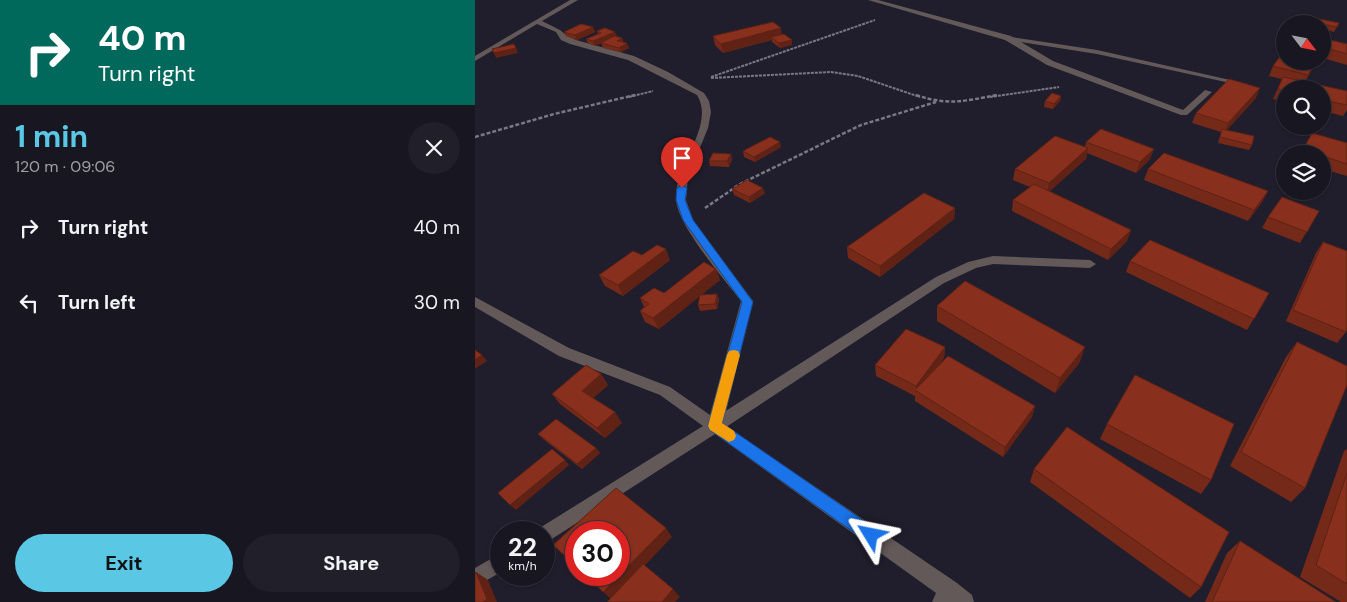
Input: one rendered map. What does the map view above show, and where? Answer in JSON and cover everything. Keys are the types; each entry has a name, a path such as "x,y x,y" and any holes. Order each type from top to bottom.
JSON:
{"street":[{"path":"475,59 575,0"},
{"path":"871,0 1008,38 1097,52 1250,86"},
{"path":"537,22 558,31 564,38 573,42 631,58 700,93 705,101 707,112 704,128 683,177 681,200 688,220 747,302 715,426"},
{"path":"1008,38 1050,63 1184,113 1208,92"},
{"path":"555,528 940,280 965,267 980,261 993,260 1027,263 1090,264"},
{"path":"475,301 564,352 665,391 945,596 965,602"},
{"path":"475,578 490,569"}],"path":[{"path":"907,9 708,78 831,72 858,76 937,102 963,103 1015,92 1060,87"},
{"path":"475,137 581,107 683,84"},
{"path":"688,220 740,184 780,163 861,125 937,102"}],"building":[{"path":"1331,21 1339,23 1337,27 1331,26"},
{"path":"773,22 781,28 721,44 713,36"},
{"path":"581,24 593,27 575,35 564,32"},
{"path":"605,28 615,32 593,41 586,39 601,33 597,31"},
{"path":"784,34 792,40 779,43 771,37"},
{"path":"614,36 622,38 617,41 627,43 619,48 601,43"},
{"path":"1331,40 1347,44 1347,54 1331,49"},
{"path":"514,44 516,48 494,53 492,49"},
{"path":"1289,70 1311,70 1308,75"},
{"path":"1283,77 1297,80 1282,80"},
{"path":"1229,79 1260,88 1228,123 1196,113"},
{"path":"1331,88 1347,91 1347,105 1331,102"},
{"path":"1052,93 1061,96 1054,104 1045,101"},
{"path":"1101,129 1154,149 1140,162 1086,142"},
{"path":"1222,129 1254,136 1252,145 1220,137"},
{"path":"1311,135 1319,135 1347,143 1347,164 1331,159 1331,145 1306,145"},
{"path":"1055,136 1088,148 1049,183 1015,169"},
{"path":"770,137 780,142 754,157 743,151"},
{"path":"713,153 731,154 727,161 709,161"},
{"path":"1164,153 1268,191 1254,210 1148,169"},
{"path":"747,180 763,188 749,197 732,189"},
{"path":"1034,184 1131,230 1111,249 1013,200"},
{"path":"924,193 955,208 880,266 847,247"},
{"path":"1280,200 1290,200 1319,211 1307,232 1268,217"},
{"path":"1150,240 1269,293 1254,319 1130,261"},
{"path":"1323,242 1347,251 1346,332 1293,310"},
{"path":"657,245 666,249 618,285 599,275 633,251 642,255"},
{"path":"704,262 716,269 653,318 640,311 649,304 640,298 654,288 664,293"},
{"path":"965,281 1085,347 1060,378 937,306"},
{"path":"717,294 715,304 698,305 700,295"},
{"path":"906,329 945,347 916,386 875,365"},
{"path":"1297,342 1347,366 1347,385 1305,488 1241,452"},
{"path":"475,350 482,355 475,360"},
{"path":"948,356 1035,406 1005,447 915,390"},
{"path":"586,365 601,374 582,391 615,412 597,428 552,394"},
{"path":"1135,375 1234,424 1211,480 1107,424"},
{"path":"556,419 596,448 577,464 538,434"},
{"path":"1067,427 1229,532 1201,587 1034,469"},
{"path":"552,449 565,460 510,505 498,493"},
{"path":"1347,473 1347,584 1316,565"},
{"path":"616,488 666,528 630,565 630,521 580,521"},
{"path":"565,534 565,556 555,547 555,543"},
{"path":"1240,541 1336,602 1212,602"},
{"path":"643,564 673,589 662,602 607,602 622,586 630,586 630,578"},
{"path":"476,572 487,599 483,602 475,602"},
{"path":"597,586 609,586 603,592"}],"slow traffic":[{"path":"729,436 715,426 734,355"}],"route":[{"path":"682,188 681,200 688,220 747,302 715,426 871,535"}]}
